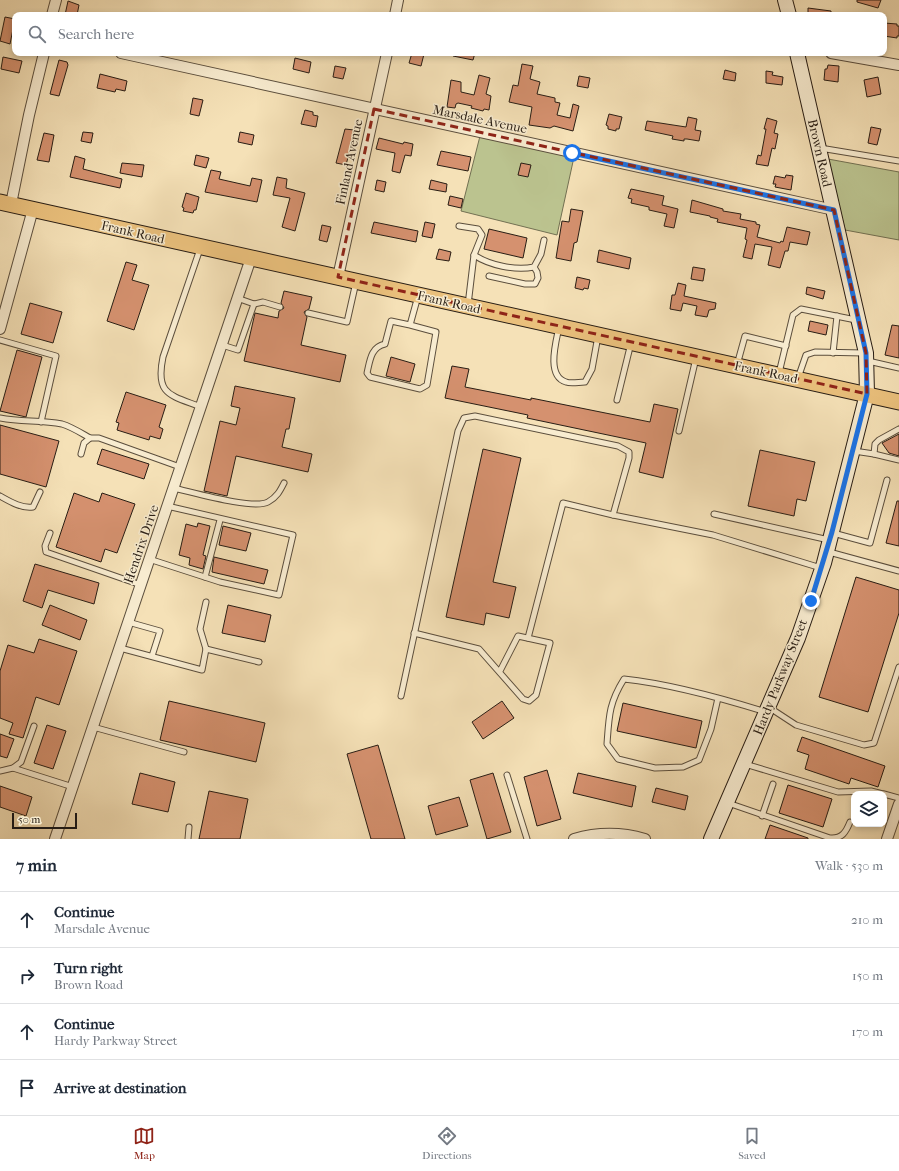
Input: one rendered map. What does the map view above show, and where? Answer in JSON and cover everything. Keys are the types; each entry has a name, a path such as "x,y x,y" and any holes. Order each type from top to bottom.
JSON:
{"main road":[{"path":"785,0 788,12"},
{"name":"Brown Road","path":"798,56 867,357 867,394"},
{"name":"Frank Road","path":"6,203 560,327 899,400"},
{"name":"Hardy Parkway Street","path":"711,839 798,638 830,541 854,451 867,394"}],"street":[{"path":"53,12 56,0"},
{"path":"396,12 398,0"},
{"path":"6,203 43,56"},
{"name":"Marsdale Avenue","path":"136,56 834,210"},
{"name":"Finland Avenue","path":"338,277 386,56"},
{"path":"848,56 899,65"},
{"path":"0,329 33,209"},
{"name":"Hendrix Drive","path":"55,839 251,258"},
{"path":"887,839 899,804"},
{"path":"574,839 599,834 616,833 645,839"}],"lane":[{"path":"819,148 899,161"},
{"path":"459,226 478,229 482,235 474,255 467,306"},
{"path":"474,255 484,261 523,270 534,267 541,254 544,240"},
{"path":"201,247 163,357 160,372 160,383 166,392 201,407"},
{"path":"490,276 525,284 535,284 538,278 534,267"},
{"path":"308,313 347,322 356,281"},
{"path":"410,325 418,295"},
{"path":"237,298 254,304 263,302 280,307"},
{"path":"222,345 238,350 254,304"},
{"path":"779,375 792,316 801,309 859,320"},
{"path":"833,353 837,316"},
{"path":"391,321 410,325 436,332 427,386 420,389 370,377 367,372 373,350 378,346 385,344 391,321"},
{"path":"560,327 554,370 559,379 567,383 585,382 592,369 599,335"},
{"path":"737,366 745,336 786,346"},
{"path":"0,340 56,356 41,422"},
{"path":"617,400 631,342"},
{"path":"798,379 806,355 816,352 867,357 899,368"},
{"path":"679,431 696,357"},
{"path":"401,696 458,431 464,418 475,416 618,446 629,452 629,458 612,515"},
{"path":"0,418 18,422 41,422 62,425 90,438 99,438 180,467"},
{"path":"874,454 875,444 878,440 899,430"},
{"path":"81,454 84,442 90,438"},
{"path":"854,451 899,460"},
{"path":"714,514 830,541 870,543 887,480"},
{"path":"174,488 206,496 256,504 267,503 278,495 284,483"},
{"path":"0,496 29,508 33,507 40,492"},
{"path":"528,638 563,503 612,515 713,535 822,569"},
{"path":"149,559 205,577 279,595 293,535 220,520 167,506"},
{"path":"205,577 220,520"},
{"path":"50,533 45,546 46,552 141,585"},
{"path":"830,541 899,571"},
{"path":"120,648 202,670 206,650 200,629 206,602"},
{"path":"128,622 160,630 152,656"},
{"path":"414,633 480,649 523,699 529,701 536,695 550,643 518,636 500,671"},
{"path":"206,650 259,662"},
{"path":"718,698 711,729 699,760 683,767 655,768 618,759 606,744 609,717 614,696 624,679 650,682 718,698 768,710 796,726 864,744 874,743 899,667"},
{"path":"0,771 14,768 21,762 34,726"},
{"path":"93,727 184,752"},
{"path":"744,764 838,792 851,792"},
{"path":"14,768 73,787"},
{"path":"507,774 527,839"},
{"path":"762,816 773,784"},
{"path":"887,795 899,798"},
{"path":"727,803 830,838 838,838 846,832 850,822"},
{"path":"188,839 189,827"}],"highlighted area":[{"path":"374,109 834,210 866,353 867,394 686,355 338,277"}],"green space":[{"path":"480,136 574,157 557,235 461,211"},
{"path":"828,159 899,172 899,240 845,230"}],"building":[{"path":"857,0 881,0 878,8 857,2"},
{"path":"68,1 79,5 78,12 66,12"},
{"path":"808,8 831,11 831,12 808,12"},
{"path":"5,17 12,18 12,34 10,44 0,41"},
{"path":"887,23 897,24 897,26 899,26 899,36 897,36 897,38 887,36"},
{"path":"411,56 424,56 421,66 409,63"},
{"path":"453,56 474,56 473,60"},
{"path":"3,57 22,61 19,73 1,69"},
{"path":"295,58 311,62 309,73 293,69"},
{"path":"59,60 67,62 68,65 59,96 50,94"},
{"path":"522,64 533,66 530,79 540,82 537,94 555,98 555,102 560,103 557,115 570,118 573,104 579,106 573,131 554,126 550,128 529,125 532,107 509,102 513,85 518,86"},
{"path":"828,65 839,66 838,82 824,80 825,69 827,69"},
{"path":"335,66 346,68 343,79 333,77"},
{"path":"725,70 736,73 735,81 723,79"},
{"path":"766,71 773,72 772,75 783,77 782,85 766,83"},
{"path":"100,74 127,81 125,91 116,89 115,92 97,88"},
{"path":"479,75 490,78 486,94 491,96 489,110 484,109 483,111 471,108 472,106 458,103 456,104 455,108 447,107 451,80 461,82 461,92 474,95"},
{"path":"579,76 590,78 588,88 577,86"},
{"path":"878,77 881,94 867,97 864,80"},
{"path":"193,98 203,100 199,116 190,114"},
{"path":"305,110 313,112 313,115 318,116 316,127 301,124"},
{"path":"609,114 622,117 619,129 616,129 616,131 608,129 608,126 606,125"},
{"path":"688,117 697,119 695,130 701,131 699,141 672,139 673,136 645,130 647,121 686,127"},
{"path":"767,118 777,121 774,133 778,134 775,149 772,148 768,166 756,164 758,155 761,156 766,129 764,129"},
{"path":"871,127 881,129 877,145 868,143"},
{"path":"345,129 354,130 346,165 336,163"},
{"path":"83,132 93,133 91,143 81,141"},
{"path":"240,132 254,135 252,145 238,142"},
{"path":"44,133 54,135 49,162 37,160"},
{"path":"379,138 403,144 404,142 413,144 411,156 405,155 400,173 392,171 395,153 376,149"},
{"path":"441,151 471,157 468,171 437,165"},
{"path":"196,155 209,158 206,168 194,165"},
{"path":"75,156 85,159 83,169 122,179 120,188 70,177"},
{"path":"122,163 144,165 142,177 120,173"},
{"path":"521,163 531,165 528,177 518,175"},
{"path":"211,170 221,172 219,179 250,186 252,178 262,180 257,202 205,192"},
{"path":"786,175 793,176 791,190 775,187 776,184 773,184 775,176 785,178"},
{"path":"277,177 287,179 286,188 305,193 295,231 282,227 290,198 273,195"},
{"path":"377,180 386,182 384,192 375,190"},
{"path":"431,180 447,184 446,192 429,189"},
{"path":"631,189 664,196 662,205 678,209 674,228 664,226 667,214 649,210 649,207 631,203 632,199 628,198"},
{"path":"186,193 199,197 196,210 194,210 193,213 183,211 184,208 182,207"},
{"path":"450,196 463,199 461,208 448,205"},
{"path":"692,200 723,209 723,211 741,214 740,219 756,222 756,224 760,225 757,237 780,243 781,241 783,242 787,227 810,232 807,245 790,242 788,251 785,251 780,268 768,265 772,247 755,244 752,259 743,257 747,240 745,239 747,228 717,222 718,219 710,216 690,212"},
{"path":"571,209 583,211 577,242 574,243 571,261 556,258 562,221 569,222"},
{"path":"374,222 418,231 416,242 371,233"},
{"path":"425,222 435,224 432,238 422,236"},
{"path":"322,225 331,227 327,242 319,240"},
{"path":"489,229 527,238 523,258 484,249"},
{"path":"439,249 451,252 449,261 436,259"},
{"path":"599,250 631,258 629,269 597,262"},
{"path":"126,262 137,265 132,280 149,285 134,330 107,321"},
{"path":"693,267 705,269 703,281 691,279"},
{"path":"577,277 590,280 588,289 584,288 583,290 575,288"},
{"path":"678,283 686,285 684,296 716,303 715,309 709,310 707,317 695,315 697,306 683,303 681,311 670,309 672,295 675,295"},
{"path":"807,287 825,291 823,299 806,294"},
{"path":"284,291 312,297 309,309 304,312 307,317 301,345 346,355 340,382 244,361 255,313 278,318 279,311 284,308 281,303"},
{"path":"30,303 62,312 53,343 21,334"},
{"path":"810,321 828,325 826,335 808,331"},
{"path":"892,325 899,326 899,358 885,355"},
{"path":"17,350 42,357 26,417 0,411"},
{"path":"391,357 415,364 410,382 386,376"},
{"path":"452,366 469,369 465,387 531,400 531,398 650,422 654,404 678,409 663,478 639,472 646,443 527,418 528,415 445,398"},
{"path":"235,386 295,398 289,429 286,429 282,447 312,454 308,472 236,456 227,496 204,491 220,421 236,425 240,408 231,406"},
{"path":"126,392 166,405 159,427 163,429 160,439 150,436 149,440 117,430 119,423 116,422"},
{"path":"0,425 59,441 46,487 0,474"},
{"path":"899,434 899,456 889,453 882,443"},
{"path":"102,449 149,464 144,479 97,464"},
{"path":"483,449 521,458 493,582 516,587 509,618 486,613 484,625 446,617"},
{"path":"760,450 815,462 806,501 797,499 794,516 748,506"},
{"path":"74,493 99,502 102,493 135,504 117,553 105,549 101,562 56,547"},
{"path":"897,501 899,501 899,546 886,543"},
{"path":"198,523 210,526 203,555 206,556 203,569 189,565 190,558 179,555 186,524 197,527"},
{"path":"223,526 251,533 246,551 219,545"},
{"path":"214,557 268,570 264,584 212,572"},
{"path":"35,564 99,583 94,604 48,590 42,608 23,601"},
{"path":"856,577 899,590 899,613 868,712 819,697"},
{"path":"50,605 87,620 80,640 42,625"},
{"path":"228,605 271,615 265,642 222,633"},
{"path":"39,639 77,651 59,705 36,697 23,738 9,734 13,723 0,718 0,671 8,645 34,653"},
{"path":"169,701 265,723 256,762 160,740"},
{"path":"502,701 514,718 483,739 472,722"},
{"path":"623,703 702,721 696,748 617,731"},
{"path":"47,725 66,731 53,769 34,763"},
{"path":"0,734 14,739 7,758 0,756"},
{"path":"802,737 885,766 878,787 851,778 849,784 805,769 809,755 797,751"},
{"path":"378,745 405,839 371,839 347,754"},
{"path":"547,770 561,819 537,826 524,777"},
{"path":"140,773 175,782 168,812 132,804"},
{"path":"493,773 511,832 487,839 470,780"},
{"path":"578,773 636,786 632,807 573,793"},
{"path":"788,785 832,799 823,827 779,813"},
{"path":"0,786 32,797 26,816 0,807"},
{"path":"656,788 688,796 685,810 652,802"},
{"path":"209,791 248,799 240,839 199,839"},
{"path":"459,797 468,826 436,835 428,806"},
{"path":"770,825 808,838 808,839 765,839"}],"route":[{"path":"572,153 834,210 868,361 867,394 824,563 811,601"}]}
